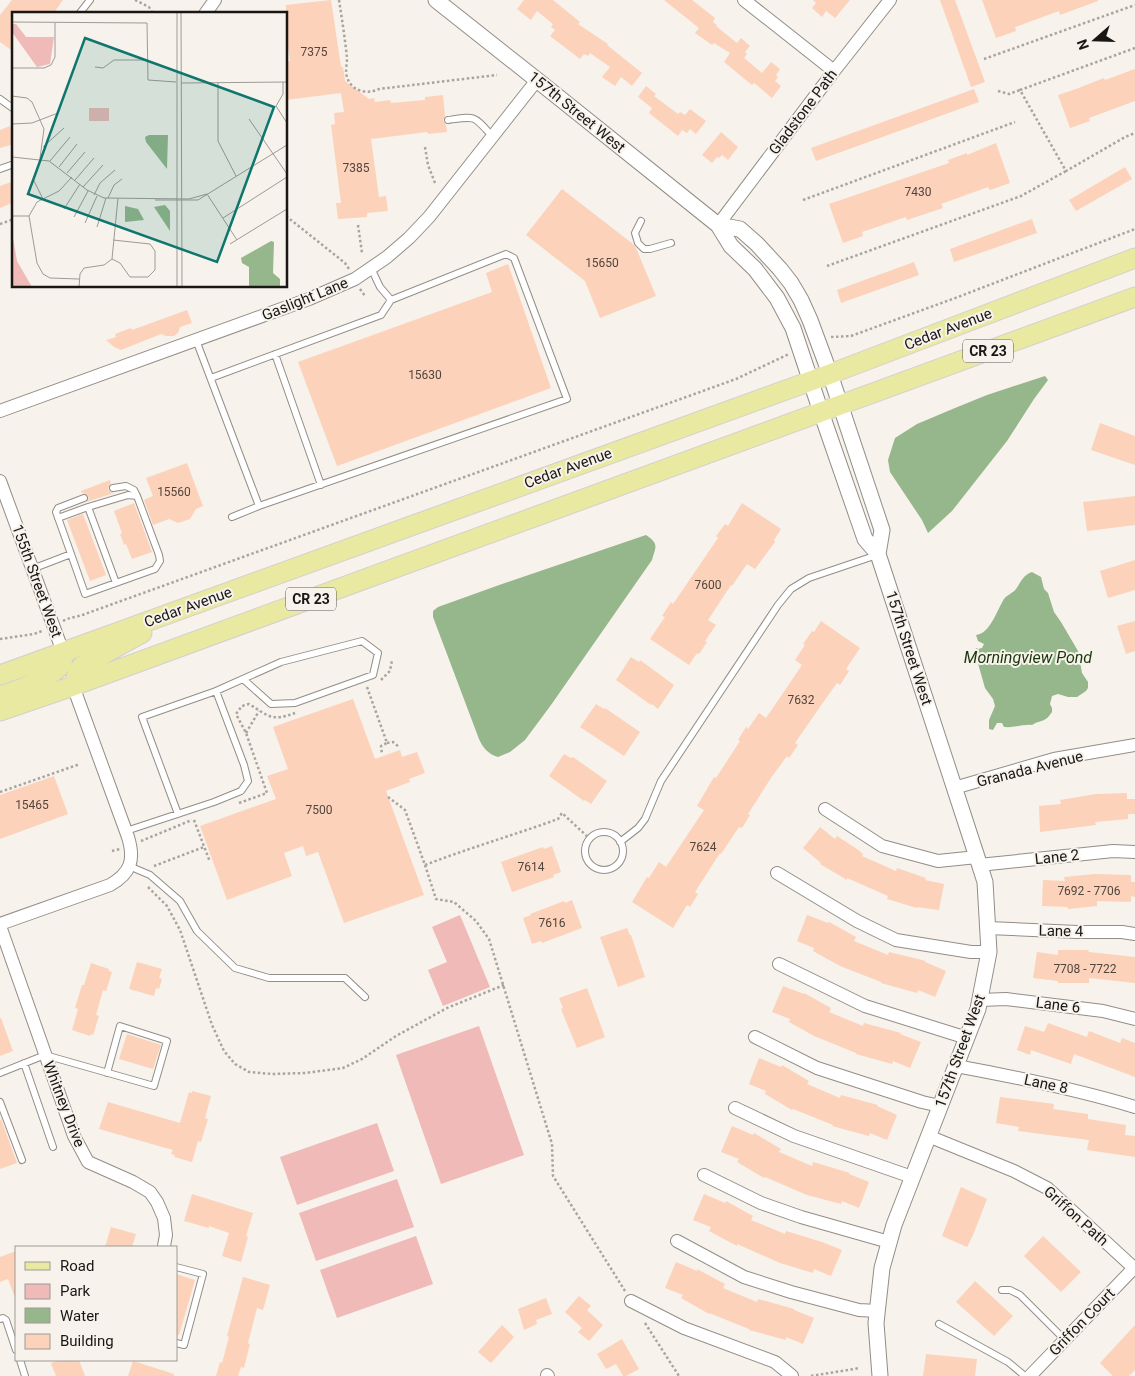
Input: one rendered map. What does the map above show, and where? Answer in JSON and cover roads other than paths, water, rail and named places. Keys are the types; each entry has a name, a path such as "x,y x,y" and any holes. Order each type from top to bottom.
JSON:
{"main road":[{"name":"Cedar Avenue","path":"0,675 830,374 1135,258"},
{"name":"CR 23","path":"0,711 1135,298"},
{"path":"73,686 82,666 201,602"},
{"path":"0,696 54,672 62,663 63,652"}],"street":[{"path":"207,12 216,0"},
{"name":"157th Street West","path":"436,0 718,226 731,246 755,269 777,298 792,328 866,540 878,554 985,882 989,952 978,1009 894,1225 882,1268 876,1323 880,1376"},
{"path":"744,0 834,71"},
{"name":"Gladstone Path","path":"718,226 834,71 890,0"},
{"name":"Gaslight Lane","path":"0,411 309,299 355,279 387,256 420,227 537,80"},
{"name":"157th Street West","path":"718,226 740,229 757,244 791,283 800,300 830,374 882,530 878,554"},
{"name":"155th Street West","path":"0,481 63,652"},
{"path":"73,686 131,846 130,866"},
{"name":"Granada Avenue","path":"954,788 1054,759 1135,745"},
{"name":"Lane 2","path":"825,809 882,846 938,861 978,861 1112,851 1135,852"},
{"name":"Whitney Drive","path":"130,866 119,880 110,885 0,925 74,1136 88,1162 133,1182 150,1192 164,1218 166,1235 164,1246"},
{"path":"778,873 857,921 896,940 971,952 989,952"},
{"name":"Lane 4","path":"988,928 1135,934"},
{"path":"779,964 865,1006 967,1038"},
{"name":"Lane 6","path":"980,1000 1006,1000 1104,1011 1135,1019"},
{"path":"756,1037 817,1068 940,1106"},
{"name":"Lane 8","path":"956,1066 1058,1086 1097,1095 1135,1107"},
{"path":"735,1108 794,1136 912,1177"},
{"name":"Griffon Path","path":"928,1136 1014,1171 1047,1188 1134,1269"},
{"path":"704,1175 761,1203 801,1217 889,1242"},
{"path":"677,1241 744,1277 859,1310 877,1311"},
{"name":"Griffon Court","path":"1030,1376 1134,1269"},
{"path":"631,1302 684,1328 775,1362 792,1376"}],"lane":[{"path":"81,12 90,0"},
{"path":"0,99 12,108"},
{"path":"448,120 475,118 492,136"},
{"path":"0,169 12,165"},
{"path":"641,221 636,233 638,243 644,249 671,243"},
{"path":"210,378 381,315 391,300 506,254 514,258 567,400 232,517"},
{"path":"370,268 380,287 391,300"},
{"path":"196,340 259,506"},
{"path":"275,354 321,485"},
{"path":"84,498 58,508 56,512 85,594 156,569 160,561 134,490 126,486 113,488"},
{"path":"58,518 128,495 137,496"},
{"path":"88,507 116,583"},
{"path":"32,569 71,554"},
{"path":"620,842 638,828 645,819 661,781 778,605 791,589 809,578 878,554"},
{"path":"178,814 142,717 216,691 281,662 362,641 378,653 373,675 295,703 271,704 243,679"},
{"path":"126,831 241,791 248,781 244,765 216,691"},
{"path":"606,833 620,842 622,853 620,861 615,867 601,870 591,865 588,861 585,850 586,845 590,839 598,834 606,833"},
{"path":"130,866 150,875 180,901 197,931 235,968 269,978 346,978 365,997"},
{"path":"0,1072 45,1055 154,1086 168,1041 120,1026 107,1072"},
{"path":"24,1064 54,1147"},
{"path":"0,1102 22,1160"},
{"path":"178,1268 203,1274 184,1345 178,1344"},
{"path":"1002,1290 1010,1290 1020,1295 1065,1340"},
{"path":"0,1319 6,1320 15,1347"},
{"path":"939,1324 1008,1362 1024,1376"},
{"path":"20,1361 25,1376"}],"water":[{"path":"1045,376 1048,380 1007,441 952,511 928,533 922,520 890,472 888,460 895,438 917,424 955,408 987,395"},
{"path":"646,535 655,543 652,560 525,740 510,752 498,757 494,756 484,748 479,739 433,617 433,611 438,607 502,584"},
{"name":"Morningview Pond","path":"1032,572 1041,577 1054,612 1078,651 1082,673 1088,682 1088,688 1077,697 1058,694 1052,696 1050,704 1052,712 1042,721 1032,725 1008,727 1004,727 1002,723 997,723 993,730 989,729 989,720 995,706 993,699 985,688 975,653 976,648 982,648 984,644 978,641 976,635 981,634 989,626 1004,599 1015,590 1024,577"}]}
